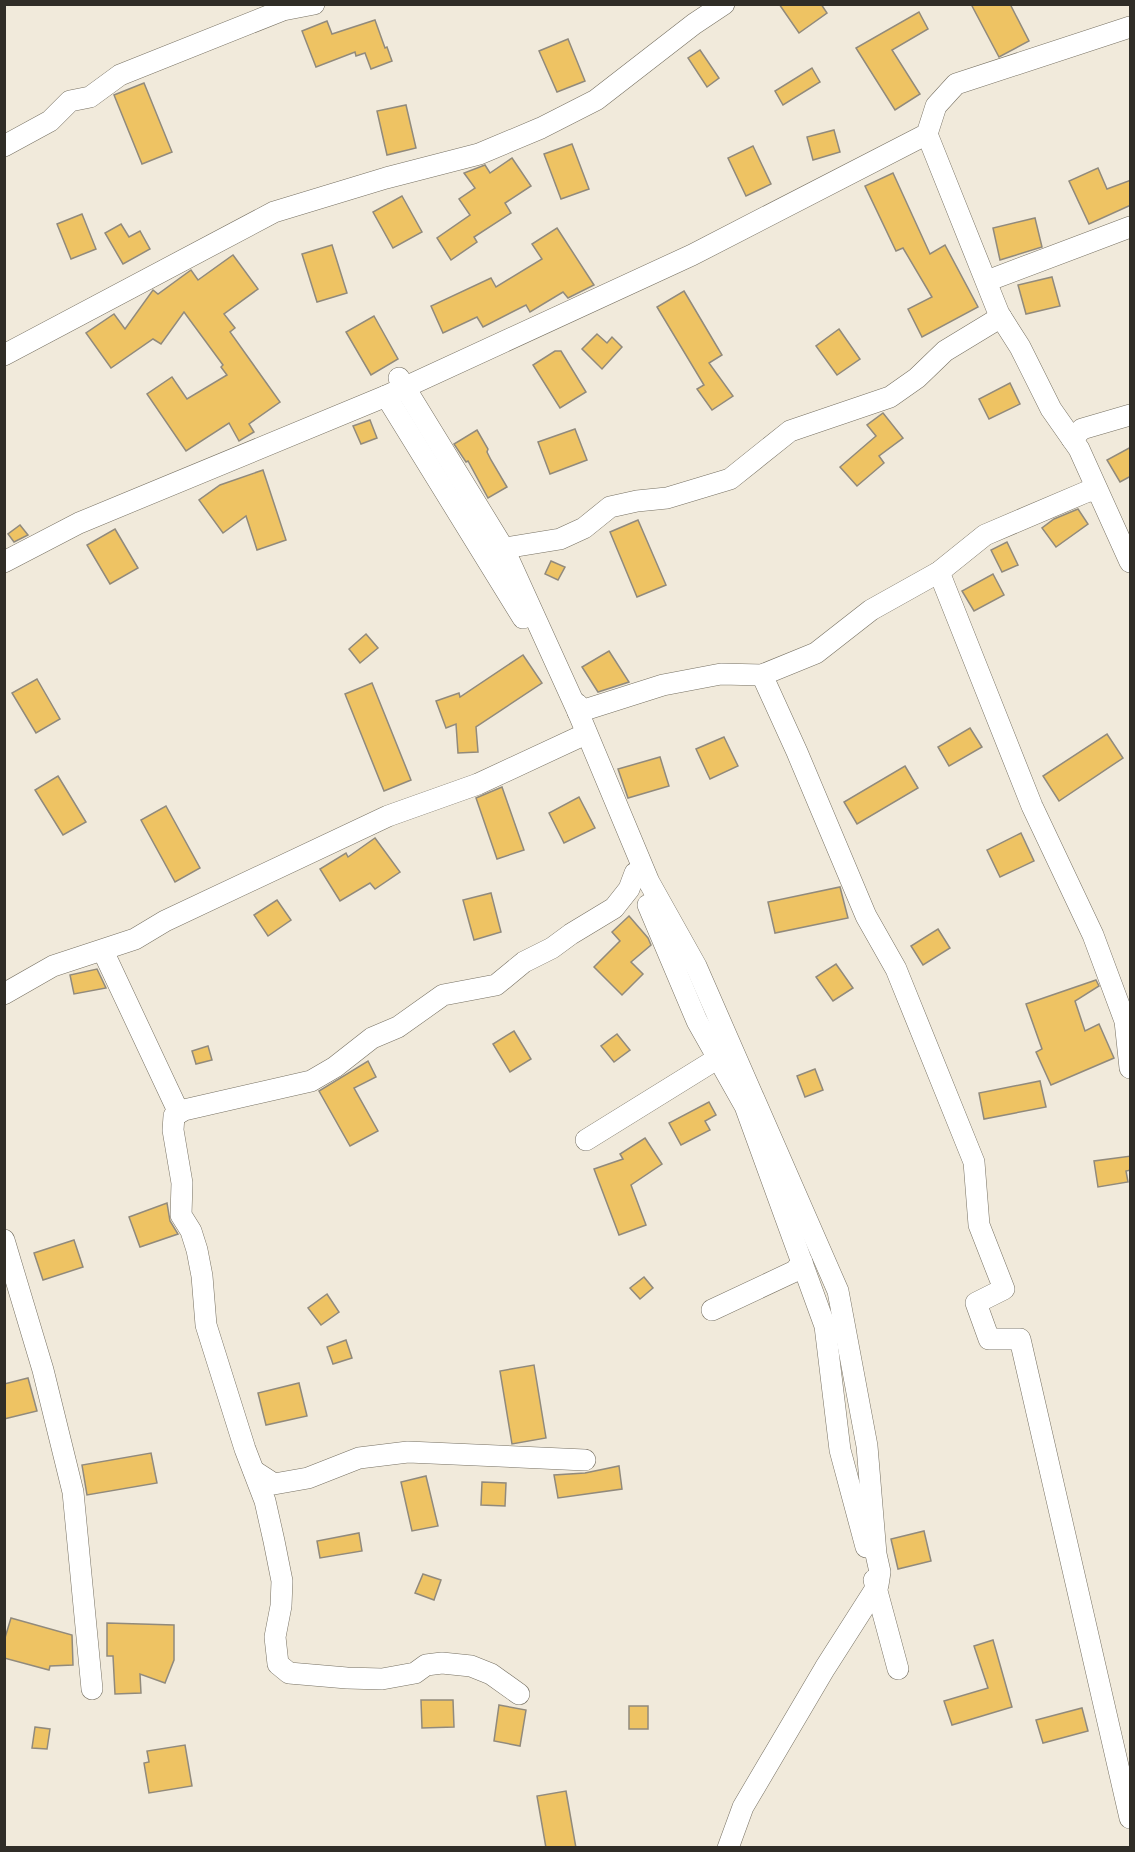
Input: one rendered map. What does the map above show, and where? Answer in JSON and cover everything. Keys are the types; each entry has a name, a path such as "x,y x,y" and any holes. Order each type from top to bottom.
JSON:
{"street":[{"path":"4,356 274,212 386,178 479,154 541,128 596,100 694,24 724,4"},
{"path":"4,146 50,121 70,101 90,97 120,75 283,10 312,5"},
{"path":"1131,27 956,84 936,106 927,134 1001,316 1020,346 1051,409 1079,449 1131,562"},
{"path":"4,562 79,524 386,396 692,255 927,134"},
{"path":"987,281 1131,228"},
{"path":"488,562 511,547 561,539 584,528 610,507 667,498 730,479 790,431 890,397 916,378 945,351 1001,316"},
{"path":"399,378 504,549 575,705 649,882 696,966 838,1291 867,1446 876,1554 880,1572 878,1585 825,1668 743,1807 728,1848"},
{"path":"386,396 575,705 577,738 697,1021 745,1106 825,1326 840,1450 898,1669"},
{"path":"1072,439 1082,429 1131,415"},
{"path":"575,705 721,674 762,675 816,653 870,610 939,572 985,535 1086,492 1097,490"},
{"path":"939,572 1032,806 1093,935 1125,1021 1131,1068"},
{"path":"762,675 866,916 896,969 974,1162 979,1225 1004,1289 976,1304 989,1339 1020,1339 1131,1818"},
{"path":"4,994 53,966 135,939 165,921 378,820 478,784 577,738"},
{"path":"519,1694 491,1674 471,1666 442,1663 426,1665 415,1673 382,1679 289,1673 278,1664 275,1637 282,1581 270,1521 206,1325 202,1276 197,1250 191,1231 181,1215 182,1183 173,1130 174,1116 184,1110 311,1081 335,1067 372,1038 398,1028 443,995 496,985 524,962 552,948 614,908 629,890 635,873"},
{"path":"103,951 179,1113"},
{"path":"586,1140 733,1049"},
{"path":"4,1240 43,1370 73,1492 92,1689"},
{"path":"712,1310 795,1271 802,1262"},
{"path":"254,1471 274,1484 308,1478 359,1458 408,1452 585,1460"}],"building":[{"path":"779,4 821,4 827,13 799,33"},
{"path":"971,4 1010,4 1029,41 999,57"},
{"path":"919,12 928,29 892,50 920,94 895,110 856,48"},
{"path":"375,20 392,61 371,69 365,53 356,56 355,52 316,67 302,31 327,21 332,34"},
{"path":"568,39 585,81 557,92 539,51"},
{"path":"700,50 719,78 707,87 688,58"},
{"path":"812,68 820,82 783,105 775,91"},
{"path":"144,83 172,152 142,164 114,95"},
{"path":"406,105 416,148 387,155 377,111"},
{"path":"834,130 840,152 813,160 807,137"},
{"path":"572,144 589,189 561,199 544,154"},
{"path":"753,146 771,184 746,196 728,158"},
{"path":"512,158 531,186 505,203 511,213 474,237 477,242 451,260 437,238 470,215 459,199 475,188 464,173 485,165 490,173"},
{"path":"1098,168 1107,189 1131,180 1131,205 1089,224 1069,181"},
{"path":"893,173 930,254 945,245 978,307 922,337 908,309 932,297 903,248 896,251 865,186"},
{"path":"402,196 422,232 393,248 373,212"},
{"path":"82,214 96,249 71,259 57,224"},
{"path":"1035,218 1042,247 1000,260 993,228"},
{"path":"121,224 129,237 140,231 150,249 123,264 105,233"},
{"path":"557,228 594,285 568,298 563,292 530,312 526,305 483,327 477,317 443,333 431,306 491,278 496,287 542,259 532,244"},
{"path":"332,245 347,293 317,302 302,254"},
{"path":"233,255 258,289 224,314 235,328 230,332 280,402 249,424 254,432 239,441 229,423 186,451 147,394 172,377 187,399 227,375 221,367 223,365 184,312 161,344 153,339 111,368 86,333 114,314 125,329 153,290 158,294 191,270 198,280"},
{"path":"1052,277 1060,306 1026,314 1018,285"},
{"path":"684,291 722,355 709,363 733,396 712,410 697,389 704,385 657,307"},
{"path":"374,316 398,359 371,375 346,332"},
{"path":"839,329 860,359 837,375 816,346"},
{"path":"597,334 607,343 612,337 622,347 602,369 582,349"},
{"path":"555,351 561,351 586,392 560,408 533,365"},
{"path":"1010,383 1020,404 989,419 979,399"},
{"path":"883,413 903,438 879,456 884,463 857,486 840,467 876,436 867,425"},
{"path":"370,420 377,438 361,444 353,426"},
{"path":"575,429 587,460 550,474 538,442"},
{"path":"477,430 507,487 488,498 468,461 466,462 454,444"},
{"path":"1131,447 1131,476 1120,482 1107,460"},
{"path":"263,470 286,540 257,550 246,516 223,533 199,500 220,485"},
{"path":"1078,509 1088,524 1056,547 1042,528 1054,519"},
{"path":"638,520 666,585 637,597 610,532"},
{"path":"20,525 28,535 14,542 8,534"},
{"path":"115,529 138,568 110,584 87,545"},
{"path":"1007,542 1018,565 1002,572 991,550"},
{"path":"551,561 565,567 558,580 545,574"},
{"path":"993,574 1004,595 974,611 962,591"},
{"path":"366,634 378,648 360,663 349,649"},
{"path":"609,651 629,682 598,692 582,667"},
{"path":"523,655 542,683 476,727 478,752 458,753 456,724 446,728 436,701 459,693 460,697"},
{"path":"37,679 60,719 36,733 12,693"},
{"path":"372,683 411,780 384,791 345,694"},
{"path":"970,728 982,747 949,766 938,747"},
{"path":"1107,734 1123,758 1059,801 1043,776"},
{"path":"724,737 738,766 710,779 696,749"},
{"path":"660,757 669,786 628,798 618,769"},
{"path":"905,766 918,788 857,824 844,802"},
{"path":"58,776 86,822 63,835 35,790"},
{"path":"502,787 524,850 497,859 476,798"},
{"path":"579,797 595,828 564,843 549,813"},
{"path":"166,806 200,868 175,882 141,820"},
{"path":"1021,833 1034,861 1000,877 987,850"},
{"path":"375,838 400,872 375,889 370,883 340,901 320,869 346,853 348,857"},
{"path":"840,887 848,918 775,933 768,902"},
{"path":"491,893 501,932 474,940 463,900"},
{"path":"277,900 291,920 268,936 254,915"},
{"path":"629,916 648,938 651,945 631,962 643,974 622,995 594,967 620,941 612,932"},
{"path":"938,929 950,948 923,965 911,946"},
{"path":"836,964 853,988 833,1001 816,977"},
{"path":"97,969 106,988 74,994 70,975"},
{"path":"1096,980 1099,986 1075,1001 1085,1031 1099,1024 1114,1058 1051,1085 1036,1052 1042,1049 1026,1004"},
{"path":"514,1031 531,1059 510,1072 493,1044"},
{"path":"617,1034 630,1050 614,1062 601,1046"},
{"path":"208,1046 212,1060 196,1064 192,1051"},
{"path":"368,1061 376,1077 354,1088 378,1131 350,1146 319,1091"},
{"path":"815,1069 823,1090 805,1097 797,1076"},
{"path":"1040,1081 1046,1107 984,1119 979,1093"},
{"path":"709,1102 716,1115 705,1121 710,1130 681,1145 669,1123"},
{"path":"645,1138 662,1164 631,1185 646,1225 619,1235 594,1169 623,1159 620,1154"},
{"path":"1131,1156 1131,1170 1126,1171 1128,1182 1098,1187 1094,1161"},
{"path":"167,1203 170,1221 178,1234 140,1247 129,1217"},
{"path":"74,1240 83,1267 43,1280 34,1253"},
{"path":"644,1277 653,1288 640,1299 630,1288"},
{"path":"327,1294 339,1312 321,1325 308,1308"},
{"path":"346,1340 352,1358 333,1364 327,1347"},
{"path":"534,1365 546,1438 512,1444 500,1371"},
{"path":"28,1378 37,1411 4,1419 4,1384"},
{"path":"299,1383 307,1416 266,1425 258,1393"},
{"path":"151,1453 157,1483 87,1495 82,1465"},
{"path":"619,1466 622,1489 558,1498 554,1475 585,1473"},
{"path":"426,1476 438,1526 412,1531 401,1482"},
{"path":"482,1482 506,1483 505,1506 481,1505"},
{"path":"924,1531 931,1561 898,1569 891,1539"},
{"path":"359,1533 362,1551 320,1558 317,1541"},
{"path":"423,1574 441,1580 434,1600 415,1593"},
{"path":"11,1618 72,1635 73,1665 50,1666 49,1670 4,1658 4,1641"},
{"path":"107,1623 174,1625 174,1660 165,1683 140,1674 141,1693 115,1694 113,1656 107,1656"},
{"path":"993,1640 1012,1707 952,1725 944,1701 988,1688 974,1646"},
{"path":"421,1700 453,1700 454,1727 422,1728"},
{"path":"499,1705 526,1710 520,1746 494,1741"},
{"path":"629,1706 648,1706 648,1729 629,1729"},
{"path":"1082,1708 1088,1731 1043,1743 1036,1720"},
{"path":"35,1727 50,1729 47,1749 32,1748"},
{"path":"185,1745 192,1786 149,1793 144,1763 149,1762 147,1751"},
{"path":"566,1791 576,1848 546,1848 537,1796"}]}
